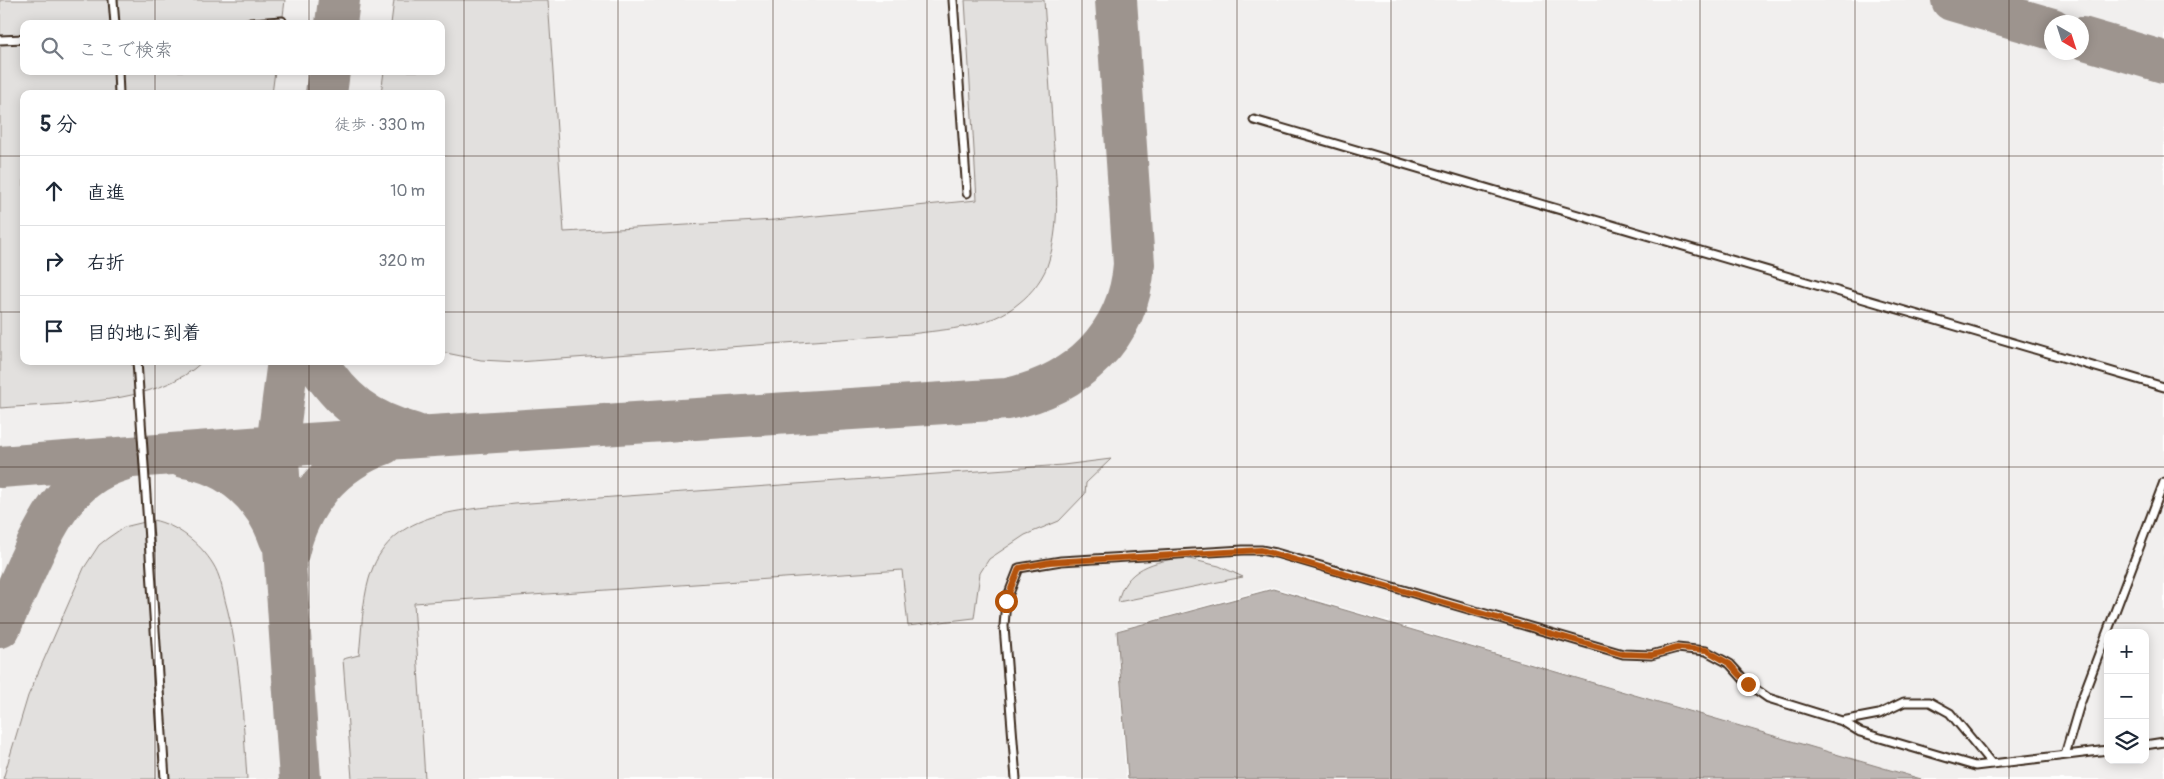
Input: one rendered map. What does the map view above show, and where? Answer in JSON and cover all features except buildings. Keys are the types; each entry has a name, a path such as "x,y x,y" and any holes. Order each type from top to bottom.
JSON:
{"lane":[{"path":"113,0 115,20"},
{"path":"953,0 967,193"},
{"path":"0,40 20,39"},
{"path":"118,75 119,90"},
{"path":"1254,120 2164,387"},
{"path":"137,365 165,779"},
{"path":"2065,755 2080,704 2164,482"},
{"path":"1016,779 1004,626 1006,601 1019,568 1060,561 1261,550 1623,654 1652,655 1677,648 1706,650 1730,664 1748,684 1768,698 1842,721 1860,732 1975,766 2104,750"},
{"path":"1842,721 1879,714 1904,702 1930,702 1950,713 1992,764"},
{"path":"2149,744 2164,742"}],"shaded area":[{"path":"0,0 2164,0 2164,779 1922,779 1273,587 1116,630 1126,779 0,779"},
{"path":"0,0 285,0 282,20 20,20 20,75 274,75 273,90 20,90 20,365 198,365 184,376 161,387 135,394 79,403 0,408"},
{"path":"394,0 548,0 564,232 775,220 977,200 965,0 1044,0 1057,198 1053,245 1047,266 1033,289 1024,299 1008,311 995,318 953,329 911,334 518,362 481,360 445,353 445,90 382,90 383,75 445,75 445,20 392,20"},
{"path":"1111,459 1086,483 1085,494 1059,521 1025,535 989,559 980,573 974,618 908,626 902,570 414,603 425,779 352,779 343,659 359,655 367,588 378,557 392,540 408,527 448,513 515,504 1063,465"},
{"path":"153,520 171,526 195,542 208,556 219,577 235,644 247,779 3,779 28,696 84,568 99,545 108,538 124,527"},
{"path":"1185,558 1219,566 1243,577 1118,602 1121,591 1127,581 1142,568 1163,561"},
{"path":"1273,589 1921,779 1128,779 1117,631"}],"taxiway":[{"path":"336,20 339,0"},
{"path":"0,467 277,446 1007,399 1032,392 1055,382 1076,369 1094,354 1110,335 1122,314 1130,290 1134,264 1116,0"},
{"path":"1952,0 2044,27"},
{"path":"2089,40 2164,62"},
{"path":"327,90 328,75"},
{"path":"287,365 277,446 300,779"},
{"path":"319,365 335,388 357,408 383,423 414,434"},
{"path":"288,553 293,534 301,517 310,500 321,486 349,461 383,444"},
{"path":"184,457 217,467 244,484 265,509 280,539"},
{"path":"0,627 44,531 63,502 87,477 120,461"}],"route":[{"path":"1006,601 1019,568 1050,562 1261,550 1623,654 1652,655 1677,648 1706,650 1730,664 1748,684"}]}
